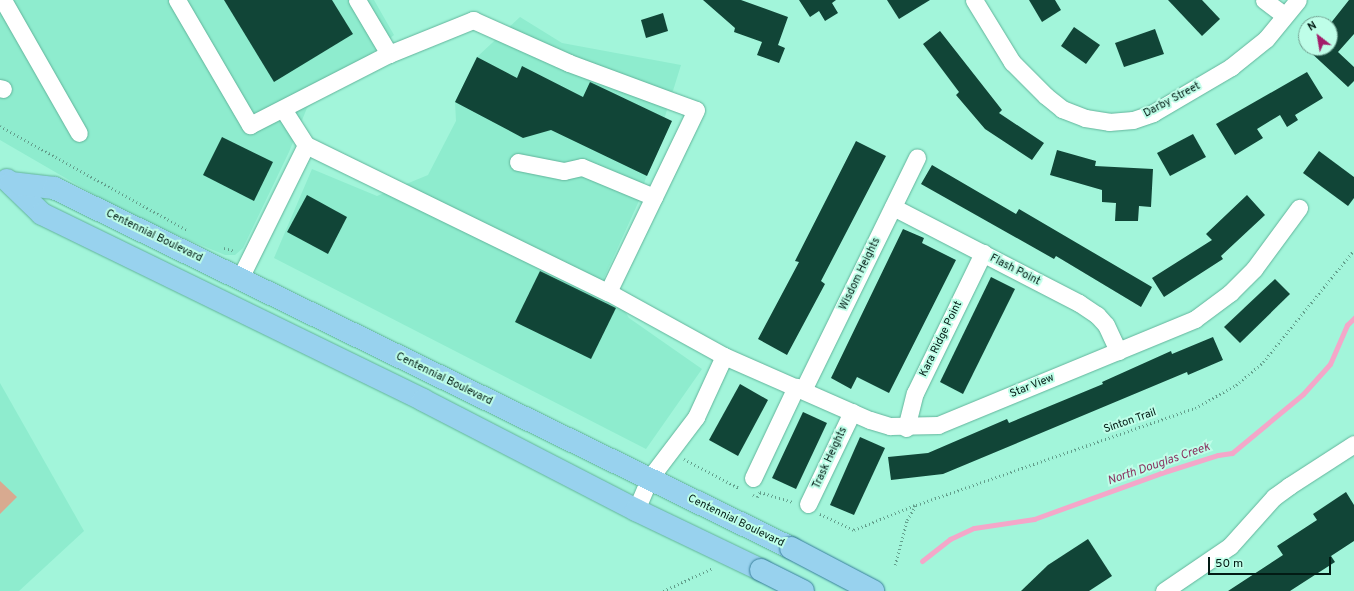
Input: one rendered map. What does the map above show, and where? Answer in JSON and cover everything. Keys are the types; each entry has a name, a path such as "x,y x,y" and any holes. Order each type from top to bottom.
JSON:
{"main road":[{"name":"Centennial Boulevard","path":"6,180 54,188 791,548 873,591"},
{"name":"Centennial Boulevard","path":"6,180 42,214 423,400 636,510 804,591"}],"street":[{"path":"3,0 79,133"},
{"path":"177,0 250,125 389,54 473,20 569,64 696,110 608,292"},
{"path":"357,0 389,54"},
{"name":"Darby Street","path":"974,0 1012,62 1046,96 1062,108 1079,116 1109,122 1133,120 1153,114 1231,68 1266,39 1298,0"},
{"path":"1264,0 1285,16"},
{"path":"240,278 306,145 283,109"},
{"name":"Star View","path":"306,145 608,292 724,356 852,412 890,426 906,428 938,424 1195,319 1230,293 1254,269 1298,208"},
{"name":"Wisdom Heights","path":"753,478 893,207 917,157"},
{"path":"518,162 564,171 582,167 654,197"},
{"name":"Flash Point","path":"893,207 983,253 1097,315 1106,325 1118,351"},
{"name":"Kara Ridge Point","path":"906,428 915,393 983,253"},
{"path":"636,510 649,479 696,417 724,356"},
{"name":"Trask Heights","path":"808,504 852,412"},
{"path":"1164,591 1230,546 1274,497 1354,444"}],"path":[{"path":"0,126 193,233"},
{"path":"219,246 235,251"},
{"name":"Sinton Trail","path":"895,565 907,520 916,505 1195,408 1236,385 1262,362 1354,250"},
{"path":"663,591 714,568 726,553"}],"shaded area":[{"path":"0,0 374,0 394,35 307,108 289,152 243,248 235,255 225,255 131,216 0,140"},
{"path":"520,17 562,43 681,65 638,203 604,278 629,318 702,369 646,449 274,258 312,169 377,196 428,175 456,121 455,102 477,57"},
{"path":"0,383 84,531 19,591 0,591"},
{"path":"0,481 17,497 0,514"}],"building":[{"path":"224,0 332,0 353,34 274,82"},
{"path":"703,0 741,0 788,17 778,45 785,48 779,63 757,55 762,42 734,32 735,28"},
{"path":"799,0 836,0 832,3 838,13 825,21 819,11 810,17"},
{"path":"887,0 930,0 899,19"},
{"path":"1029,0 1055,0 1061,10 1042,22"},
{"path":"1168,0 1202,0 1220,19 1202,36"},
{"path":"1349,0 1354,0 1354,34 1338,52 1338,16 1336,16"},
{"path":"663,13 668,31 646,38 641,20"},
{"path":"1074,27 1100,45 1086,64 1061,46"},
{"path":"1155,29 1164,54 1124,67 1115,43"},
{"path":"940,31 1002,110 999,113 1044,143 1032,160 985,129 956,95 959,92 923,44"},
{"path":"1338,52 1354,67 1354,81 1348,87 1314,56 1338,56"},
{"path":"477,57 517,78 522,66 583,97 590,82 672,121 647,176 551,130 523,138 455,102"},
{"path":"1307,72 1323,98 1295,115 1298,120 1287,127 1280,115 1257,129 1263,138 1235,155 1216,124"},
{"path":"1193,134 1206,157 1170,176 1157,153"},
{"path":"222,137 273,162 254,201 203,175"},
{"path":"856,141 886,156 821,281 825,284 787,355 758,339 799,262 795,261"},
{"path":"1057,150 1096,161 1095,166 1153,169 1151,207 1139,206 1138,221 1115,221 1116,203 1102,202 1102,190 1050,175"},
{"path":"1319,151 1354,177 1354,198 1348,206 1303,173"},
{"path":"932,165 1016,214 1019,209 1152,287 1141,307 1056,256 1054,259 921,184"},
{"path":"307,195 347,217 328,254 287,232"},
{"path":"1247,195 1265,215 1221,256 1223,259 1164,297 1152,278 1212,240 1206,234"},
{"path":"903,229 924,238 922,243 956,260 889,393 857,377 851,389 831,378"},
{"path":"540,271 616,308 591,359 515,322"},
{"path":"991,277 1015,289 963,394 940,382"},
{"path":"1275,279 1290,294 1240,343 1224,327"},
{"path":"1213,337 1223,360 1188,375 1187,372 943,474 891,480 888,457 928,453 1007,419 1009,423 1103,384 1102,382 1171,351 1172,354"},
{"path":"740,384 768,400 738,456 709,440"},
{"path":"803,412 827,423 796,489 772,478"},
{"path":"860,437 885,448 854,515 830,505"},
{"path":"1346,492 1354,505 1354,541 1331,556 1335,562 1290,591 1228,591 1283,555 1277,546 1317,520 1313,514"},
{"path":"1088,539 1112,576 1089,591 1021,591 1048,565"}],"waterway":[{"name":"North Douglas Creek","path":"922,561 950,539 974,528 1034,519 1161,473 1218,455 1232,453 1303,394 1330,364 1347,325 1354,318"}]}
